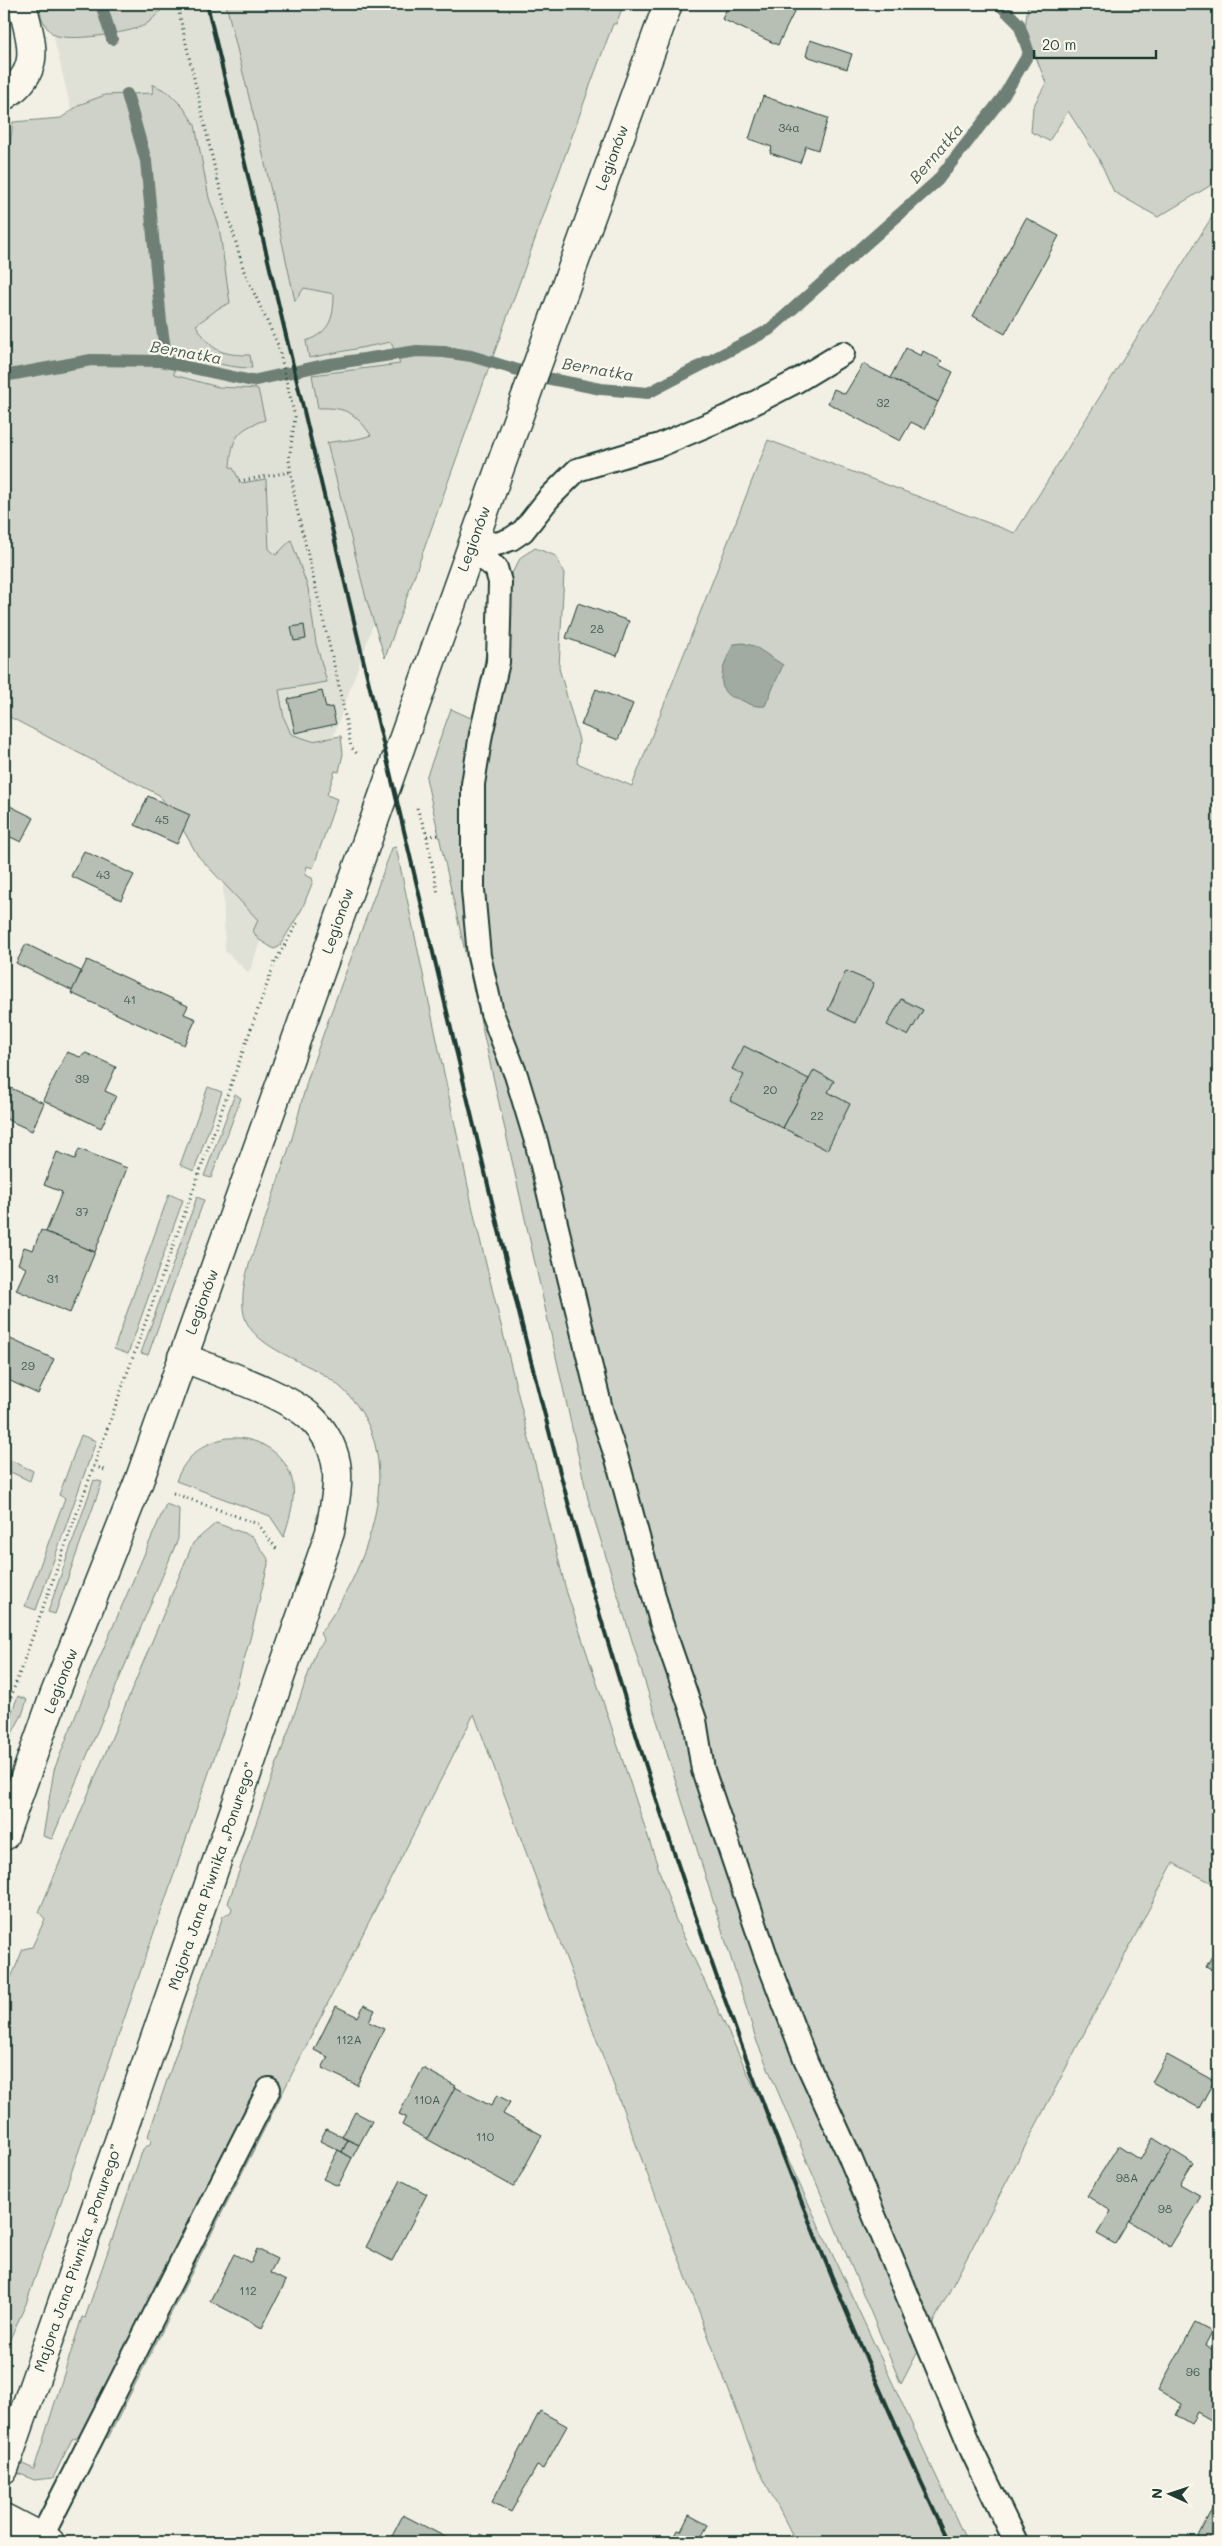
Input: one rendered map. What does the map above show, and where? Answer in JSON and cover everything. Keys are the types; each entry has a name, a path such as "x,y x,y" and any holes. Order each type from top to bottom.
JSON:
{"street":[{"path":"4,96 17,88 28,75 33,53 22,4"},
{"name":"Legionów","path":"4,1836 54,1696 139,1481 498,473 668,4"},
{"name":"Majora Jana Piwnika „Ponurego”","path":"4,2469 330,1532 335,1502 337,1478 334,1455 322,1430 309,1416 288,1402 182,1357"},
{"path":"4,2518 46,2540"}],"lane":[{"path":"473,545 497,544 511,539 523,531 549,498 577,470 660,445 732,415 795,382 842,353"},
{"path":"473,545 496,568 500,582 498,662 481,734 473,784 475,921 479,956 492,1013 516,1075 536,1141 594,1381 661,1622 695,1720 703,1770 766,1956 806,2062 849,2155 972,2451 1016,2542"},
{"path":"46,2540 268,2089"}],"path":[{"path":"177,4 216,174 244,271 278,345 295,417 289,460 304,544 339,686 351,747 360,757"},
{"path":"239,481 290,472"},
{"path":"356,765 363,748"},
{"path":"4,1716 275,962 301,916"},
{"path":"94,1466 258,1524 278,1551"}],"shaded area":[{"path":"38,4 168,4 148,23 137,28 113,34 71,38 60,37 53,34 47,28"},
{"path":"46,4 398,4 480,325 249,973 225,951 221,825 127,348"},
{"path":"226,4 570,4 589,12 593,4 624,4 616,24 613,24 591,83 385,658 366,598 327,443 359,439 371,435 360,421 349,413 343,410 318,408 312,375 400,364 391,342 309,358 306,341 320,333 329,323 333,310 334,294 304,288 295,301 262,150"},
{"path":"1028,4 1218,4 1218,181 1158,217 1114,192 1099,159 1068,111 1049,141 1031,132 1033,107 1046,83 1025,29"},
{"path":"152,84 168,92 183,107 195,125 209,198 219,226 230,303 219,308 196,325 207,341 218,350 231,354 250,355 252,368 241,368 174,354 174,375 218,387 258,389 265,420 248,427 238,436 232,449 230,467 233,468 241,483 266,479 269,549 276,555 291,540 308,588 316,643 327,682 279,690 284,718 291,734 312,741 341,736 343,754 339,772 335,771 327,795 337,799 313,868 307,866 305,875 312,878 313,881 302,909 279,947 274,949 258,939 253,931 258,920 198,856 177,819 159,795 4,714 4,153 9,152 13,122 61,118 81,104 105,95 153,93"},
{"path":"1218,207 1218,1886 1173,1863 901,2384 757,2042 588,1499 426,778 451,709 482,723 479,695 490,628 499,596 521,557 535,548 556,556 564,573 559,668 579,740 577,763 632,786 768,440 1015,533"},
{"path":"743,643 754,646 783,665 765,706 749,704 729,696 724,690 722,677 728,655 734,644"},
{"path":"396,847 475,1219 566,1590 675,1918 967,2542 796,2542 758,2468 474,1714 108,2438 93,2435 72,2439 53,2478 34,2480 4,2467 4,2456 34,2469 82,2317 85,2318 143,2149 152,2140 148,2136 223,1916 231,1912 232,1908 228,1903 317,1649 324,1641 320,1633 339,1605 356,1572 369,1538 377,1503 379,1468 372,1435 356,1404 329,1378 277,1350 253,1332 246,1321 243,1298 248,1269 291,1142 308,1078 392,848"},
{"path":"208,1087 222,1092 194,1171 180,1165"},
{"path":"235,1094 241,1098 211,1178 204,1176"},
{"path":"169,1194 183,1200 128,1354 114,1349"},
{"path":"197,1197 204,1200 148,1355 141,1353"},
{"path":"81,1435 96,1441 36,1610 25,1606 65,1498 59,1495"},
{"path":"228,1438 254,1441 276,1453 284,1462 290,1473 293,1485 293,1499 291,1514 284,1537 270,1516 176,1481 184,1465 196,1452 211,1443"},
{"path":"4,1457 33,1471 30,1481 4,1469"},
{"path":"94,1480 102,1482 55,1614 48,1612"},
{"path":"166,1504 179,1509 178,1539 52,1839 43,1836 54,1770 89,1682"},
{"path":"216,1523 252,1536 269,1560 250,1639 225,1726 26,2304 4,2352 4,1995 23,1949 32,1947 45,1919 39,1912 193,1543"},
{"path":"18,1696 27,1700 22,1715 4,1748 4,1732"}],"building":[{"path":"729,4 798,4 778,45 722,19"},
{"path":"810,40 852,54 847,69 806,56"},
{"path":"763,96 828,118 818,150 806,146 800,163 770,153 772,147 749,139"},
{"path":"1026,218 1059,236 1005,334 973,316"},
{"path":"906,348 921,356 923,351 942,361 939,365 953,372 938,402 890,378"},
{"path":"863,364 938,402 925,429 911,422 900,441 828,403 834,389 845,394"},
{"path":"578,603 629,621 617,656 566,638"},
{"path":"304,625 306,639 294,641 291,627"},
{"path":"596,689 633,704 618,740 581,725"},
{"path":"322,691 326,708 332,707 336,724 295,733 288,699"},
{"path":"148,796 190,815 177,844 135,825"},
{"path":"4,803 34,818 21,842 4,834"},
{"path":"84,851 134,875 121,900 71,876"},
{"path":"26,944 81,971 73,991 16,963"},
{"path":"87,960 188,1006 184,1014 196,1019 184,1045 71,993"},
{"path":"846,971 874,983 855,1023 828,1010"},
{"path":"901,999 923,1010 908,1036 887,1025"},
{"path":"744,1046 809,1079 783,1128 730,1101 744,1075 732,1069"},
{"path":"67,1052 80,1057 86,1053 116,1067 105,1091 116,1096 101,1128 43,1100"},
{"path":"814,1070 834,1081 828,1092 850,1104 827,1150 783,1128"},
{"path":"4,1085 44,1103 32,1131 4,1118"},
{"path":"79,1149 127,1168 95,1252 46,1232 62,1192 44,1185 57,1152 75,1159"},
{"path":"41,1230 95,1252 70,1313 16,1290 26,1268 18,1264 24,1247 33,1250"},
{"path":"4,1336 54,1359 38,1394 6,1379 8,1374 4,1372"},
{"path":"1218,1945 1218,1974 1206,1967"},
{"path":"364,2005 375,2010 369,2022 384,2029 357,2085 322,2068 328,2057 314,2050 336,2006 358,2017"},
{"path":"1167,2055 1214,2081 1199,2108 1152,2082"},
{"path":"423,2068 456,2086 427,2139 402,2125 406,2117 399,2114"},
{"path":"455,2087 491,2106 497,2095 510,2102 503,2114 542,2135 514,2187 427,2139"},
{"path":"355,2112 372,2121 359,2145 342,2137"},
{"path":"326,2129 348,2140 342,2152 320,2141"},
{"path":"1153,2138 1172,2150 1115,2244 1097,2234 1111,2211 1087,2196 1118,2146 1140,2160"},
{"path":"348,2140 359,2145 352,2158 342,2152"},
{"path":"338,2150 352,2158 338,2186 323,2179"},
{"path":"1172,2150 1193,2163 1180,2184 1201,2196 1170,2247 1129,2221"},
{"path":"401,2180 427,2194 392,2261 366,2247"},
{"path":"257,2249 277,2259 270,2273 286,2281 262,2328 210,2301 234,2254 251,2263"},
{"path":"1195,2323 1212,2332 1205,2345 1218,2353 1218,2424 1197,2412 1191,2424 1176,2415 1182,2404 1158,2390"},
{"path":"540,2411 567,2426 543,2469 537,2466 511,2512 492,2502"},
{"path":"1218,2497 1218,2542 1195,2542"},
{"path":"403,2515 455,2542 389,2542"},
{"path":"689,2515 708,2525 699,2541 701,2542 671,2542 677,2530 681,2531"},
{"path":"481,2534 497,2542 477,2542"}],"waterway":[{"path":"101,4 112,39"},
{"name":"Bernatka","path":"4,376 91,360 160,361 252,381 324,365 417,351 471,356 541,377 601,389 648,393 769,330 937,181 1003,97 1029,53 1019,24 999,4"},
{"path":"127,94 146,161 161,322 167,362"}],"railway":[{"path":"207,4 511,1280 585,1565 648,1772 685,1884 764,2107 853,2326 949,2542"}]}
